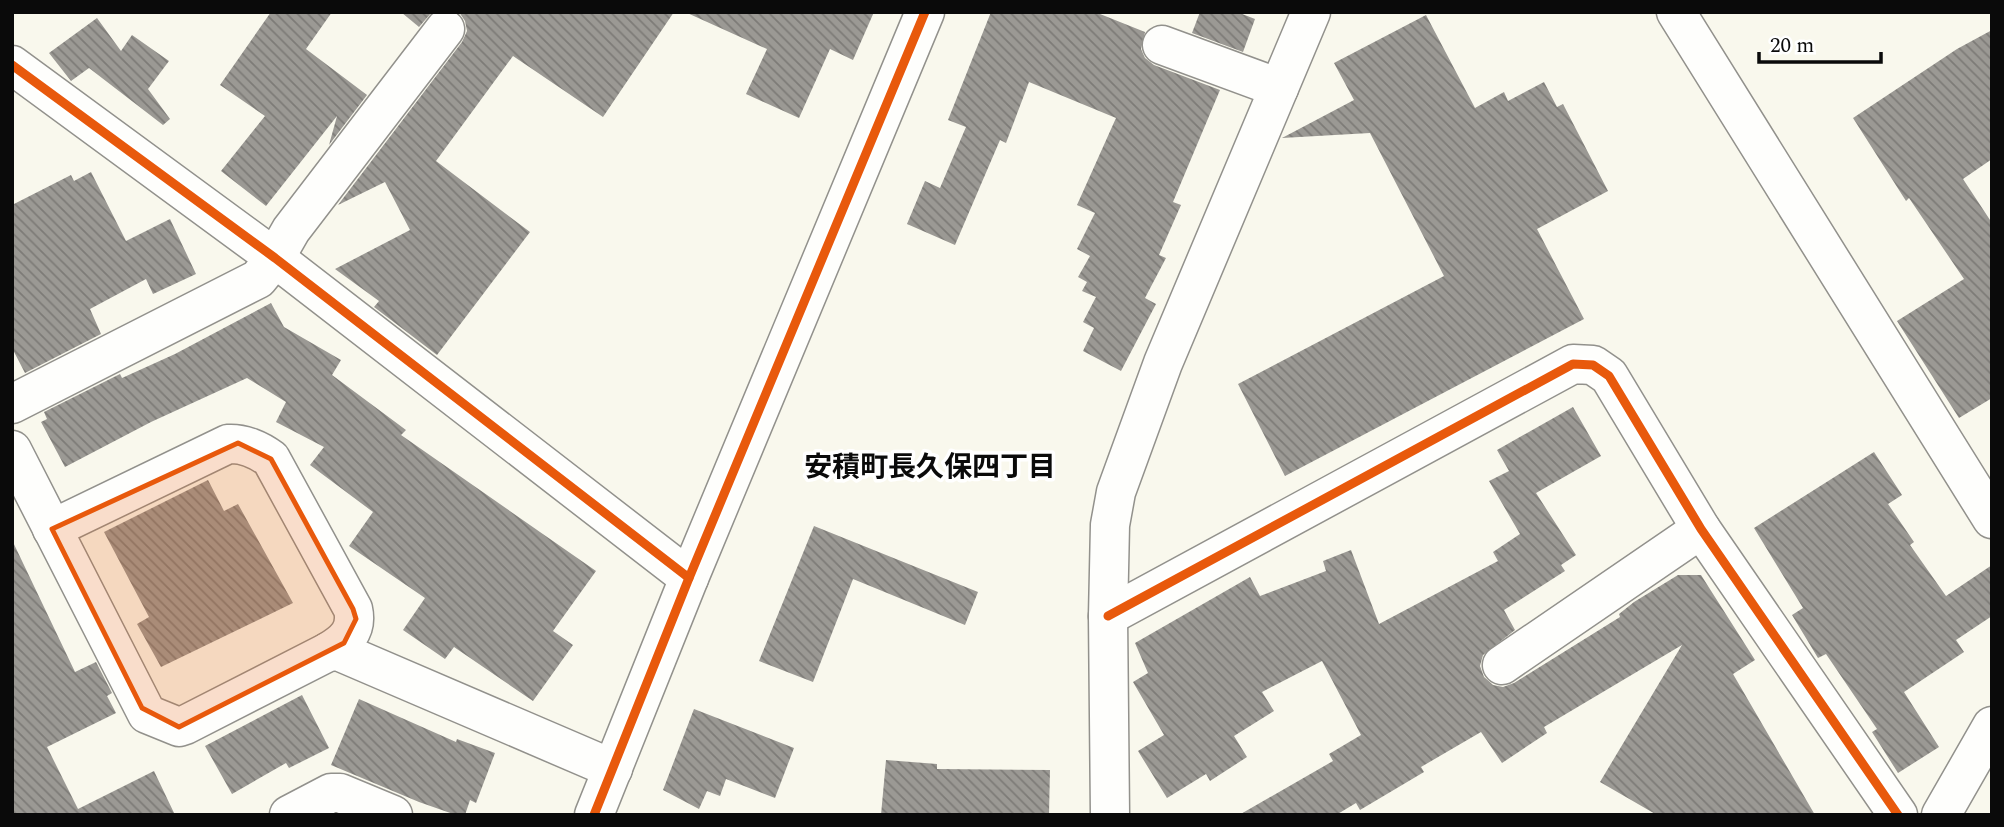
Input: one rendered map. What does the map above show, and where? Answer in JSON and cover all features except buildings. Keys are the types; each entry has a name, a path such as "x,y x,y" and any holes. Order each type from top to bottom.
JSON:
{"street":[{"path":"594,815 689,578 925,12"},
{"path":"1110,815 1110,525 1125,461 1218,228 1311,12"},
{"path":"1676,12 1992,519"},
{"path":"12,404 248,287 275,258 291,230 445,29"},
{"path":"1162,45 1279,88"},
{"path":"12,65 275,258 689,578"},
{"path":"1108,616 1573,364 1592,365 1603,368 1609,376 1701,529 1898,815"},
{"path":"12,450 52,529 147,714 179,727 185,725 328,652 344,643 350,635 355,619 353,609 271,459 238,443 228,444 52,529"},
{"path":"1502,665 1701,529"},
{"path":"328,652 353,656 612,769"},
{"path":"1941,815 1992,726"},
{"path":"289,815 331,793 340,793 393,815"}],"highlighted area":[{"path":"238,443 271,459 353,609 356,619 344,643 179,727 142,708 52,529"}],"cycle path":[{"path":"594,815 689,578 925,12"},
{"path":"12,65 275,258 689,578"},
{"path":"1108,616 1573,364 1593,365 1609,376 1701,529 1898,815"}],"district":[{"name":"安積町長久保四丁目","path":"930,466"}]}
